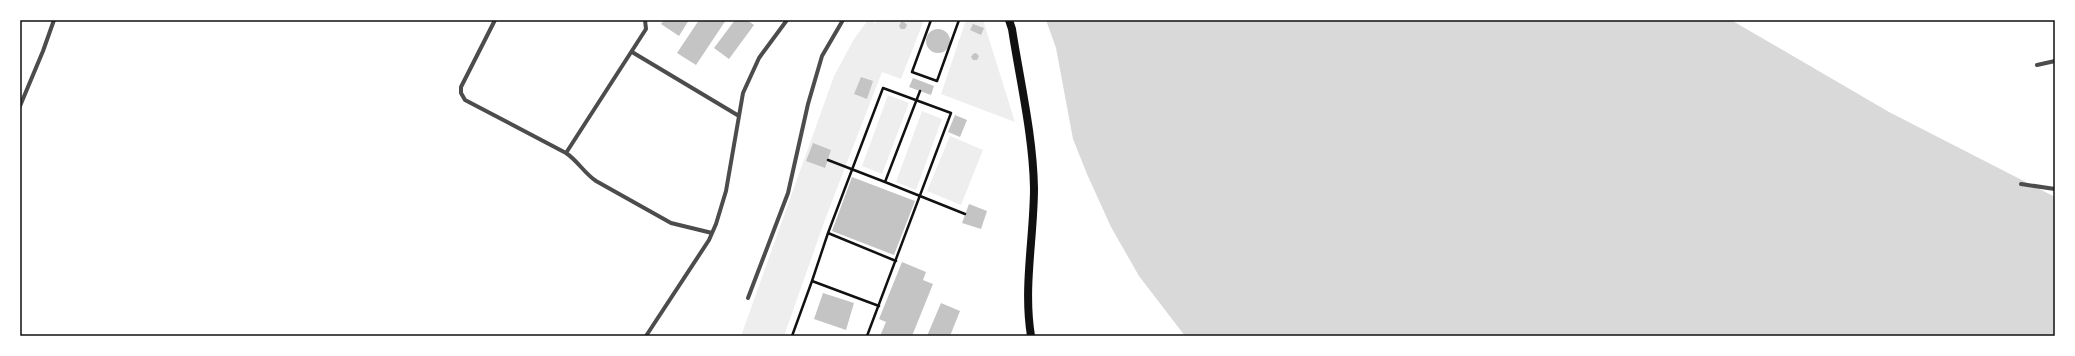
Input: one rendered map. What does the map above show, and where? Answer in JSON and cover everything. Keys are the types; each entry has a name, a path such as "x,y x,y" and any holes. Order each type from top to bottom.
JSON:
{"main road":[{"path":"1009,20 1012,29 1029,137 1034,196 1028,314 1031,336"}],"street":[{"path":"20,106 54,20"},
{"path":"495,20 461,86 461,93 464,100 566,153 574,158 585,173 596,181 671,223 712,233"},
{"path":"566,153 646,29 644,20"},
{"path":"646,336 712,233 726,191 743,93 759,58 787,20"},
{"path":"748,298 788,193 808,104 822,56 843,20"},
{"path":"632,52 739,116"},
{"path":"2037,65 2055,61"},
{"path":"2021,184 2055,189"}],"path":[{"path":"931,20 912,72 937,81 959,20"},
{"path":"923,82 925,77"},
{"path":"792,336 828,233 883,88 951,113 867,336"},
{"path":"886,182 920,91"},
{"path":"828,160 965,214"},
{"path":"828,233 896,261"},
{"path":"812,281 879,306"}],"shaded area":[{"path":"868,20 875,23 879,20 924,20 901,79 882,72 826,217 784,336 741,336 834,76 854,39"},
{"path":"966,20 983,20 1015,122 941,94"},
{"path":"1046,20 1731,20 1889,112 2055,197 2055,336 1185,336 1139,276 1111,227 1087,174 1073,139 1056,48"},
{"path":"888,95 909,103 882,174 862,166"},
{"path":"922,111 942,119 916,190 896,182"},
{"path":"950,136 983,150 961,205 927,191"}],"building":[{"path":"664,20 689,20 679,36 661,24"},
{"path":"699,20 726,20 696,65 677,53"},
{"path":"735,20 747,20 754,25 729,59 714,48"},
{"path":"901,22 904,22 907,25 905,29 901,29 899,26"},
{"path":"973,24 984,28 981,35 970,30"},
{"path":"938,29 947,32 950,41 947,50 938,53 929,50 926,41 929,32"},
{"path":"976,53 979,56 977,60 973,60 971,57"},
{"path":"861,77 873,81 867,99 854,94"},
{"path":"913,78 934,86 931,95 909,87"},
{"path":"955,115 967,120 960,137 948,132"},
{"path":"813,143 831,150 825,168 806,161"},
{"path":"852,177 915,201 894,255 832,231"},
{"path":"969,204 987,211 981,229 962,223"},
{"path":"902,262 926,272 923,280 933,284 912,336 880,336 886,322 879,319"},
{"path":"823,293 854,303 846,330 814,319"},
{"path":"941,303 960,311 950,336 927,336"}]}
